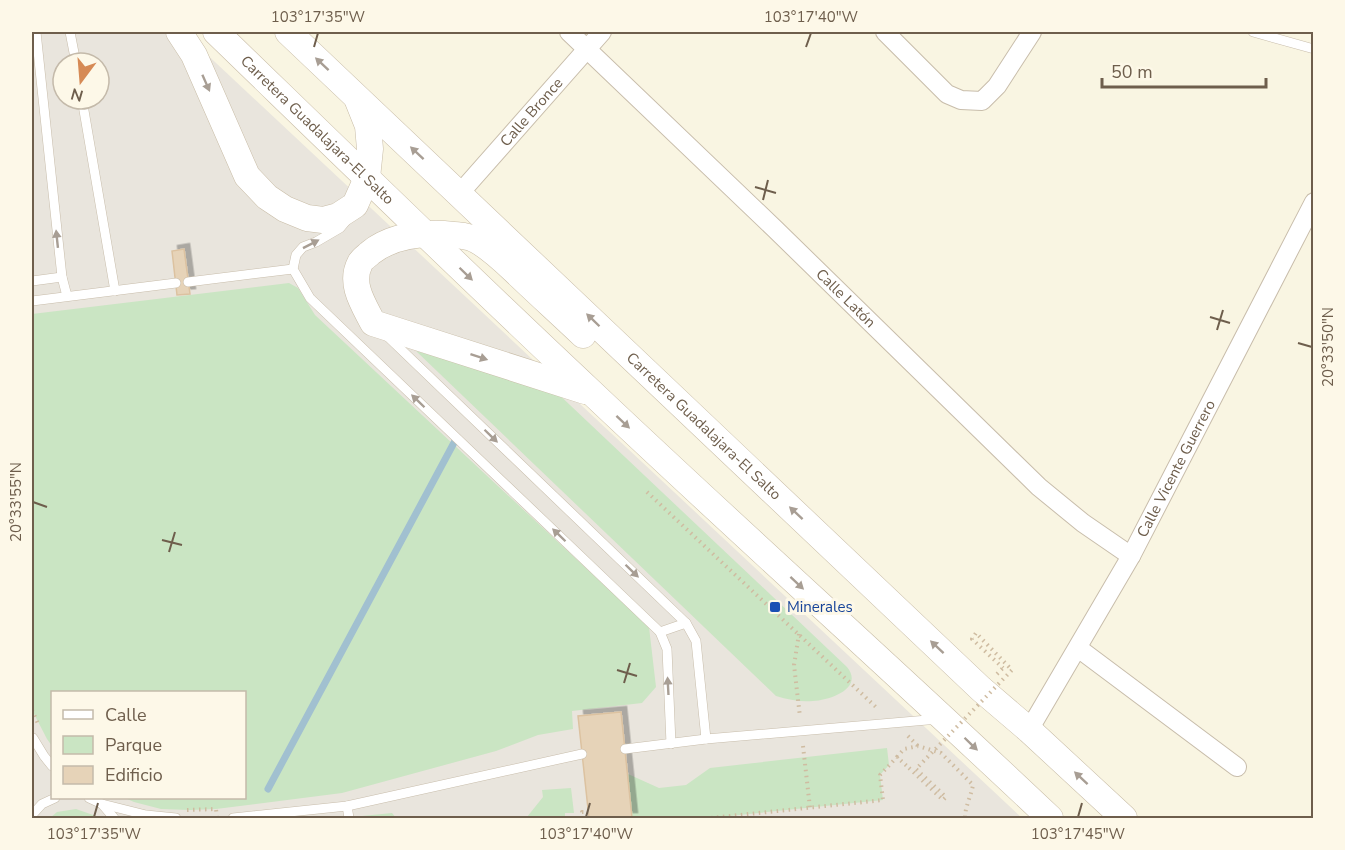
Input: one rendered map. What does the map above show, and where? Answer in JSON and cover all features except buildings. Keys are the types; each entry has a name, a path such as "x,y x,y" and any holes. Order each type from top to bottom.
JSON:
{"main road":[{"path":"178,32 194,55 247,176 267,197 285,209 307,218 323,220 338,216 355,205 367,178 370,149 368,126 357,96"},
{"name":"Carretera Guadalajara-El Salto","path":"216,32 590,392 945,719 1050,819"},
{"name":"Carretera Guadalajara-El Salto","path":"288,32 981,689 1029,730 1124,819"},
{"path":"590,392 364,331 357,285 357,273 361,262 385,244 408,236 461,235 474,239 505,262 663,410 733,453"}],"street":[{"name":"Calle Latón","path":"569,32 1039,487 1083,523 1131,556"},
{"name":"Calle Bronce","path":"460,193 602,32"},
{"path":"885,32 947,94 961,100 982,101 998,86 1032,32"},
{"name":"Calle Vicente Guerrero","path":"1029,730 1131,556 1314,202"},
{"path":"1078,648 1236,768"}],"lane":[{"path":"36,32 62,277 67,296"},
{"path":"70,32 74,51"},
{"path":"1253,32 1314,49"},
{"path":"84,111 115,291"},
{"path":"355,205 350,217 340,228 303,247 296,255 293,269 310,298 364,331 686,623 696,641 706,739"},
{"path":"188,282 293,269"},
{"path":"32,280 62,277"},
{"path":"32,301 176,283"},
{"path":"364,331 660,632 667,649 671,744"},
{"path":"660,632 686,623"},
{"path":"625,748 945,719"},
{"path":"32,738 51,765"},
{"path":"233,819 347,806 582,754"},
{"path":"32,815 42,804 53,799"},
{"path":"91,799 146,815 176,819"},
{"path":"102,804 114,819"},
{"path":"347,806 349,819"}],"path":[{"path":"647,492 918,746 941,753 973,785 965,819"},
{"path":"897,757 943,800 946,797 916,769 1012,670 976,633 972,639 1003,668"},
{"path":"711,819 883,800 880,775 904,749 918,746"},
{"path":"583,819 582,812 589,812"}],"shaded area":[{"path":"32,32 183,32 1022,818 32,818"}],"green space":[{"path":"289,283 298,288 315,315 649,627 656,687 642,703 572,711 573,729 538,735 496,751 342,793 216,809 190,810 161,809 127,799 246,799 246,691 51,691 51,745 47,739 32,710 32,314"},
{"path":"416,351 552,388 847,667 851,674 848,687 843,692 820,700 799,701 776,696"},
{"path":"887,748 889,765 880,775 883,800 710,818 632,818 628,774 659,788 686,785 710,768"},
{"path":"571,788 574,813 565,813 565,818 507,818 527,817 543,797 542,790"},
{"path":"76,809 96,818 50,818 57,812"},
{"path":"392,813 396,818 342,818"}],"waterway":[{"path":"268,789 456,439"}],"place":[{"name":"Minerales","path":"775,607"}]}
